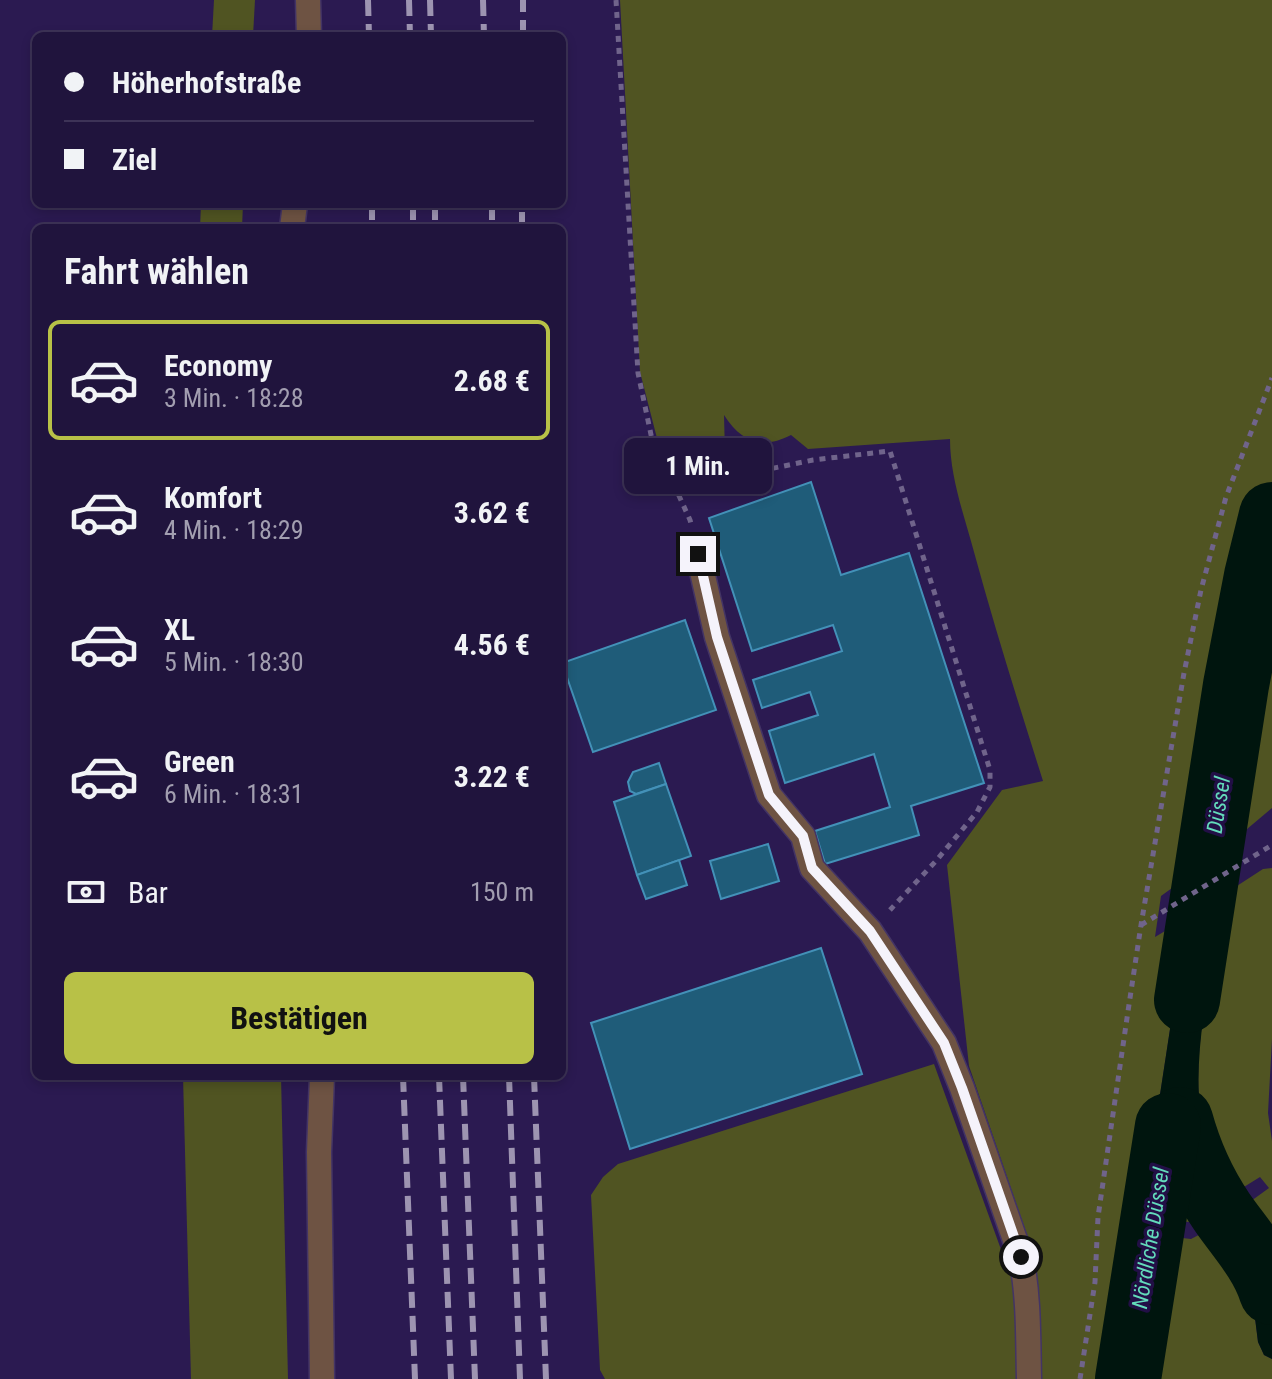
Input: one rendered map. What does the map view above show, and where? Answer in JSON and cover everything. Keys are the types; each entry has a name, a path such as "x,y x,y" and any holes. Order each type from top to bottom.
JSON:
{"lane":[{"path":"308,0 309,32"},
{"path":"698,554 717,637 769,795 803,836 812,868 870,931 944,1043 1021,1257 1026,1283 1029,1379"},
{"path":"322,1080 319,1152 322,1379"}],"path":[{"path":"616,0 638,373 654,449 666,467 690,520 698,554"},
{"path":"1080,1379 1095,1282 1098,1217 1141,925 1184,673 1201,590 1226,497 1272,378"},
{"path":"666,467 675,466 706,474 745,474 813,460 890,451 990,770 990,787 977,812 870,931"},
{"path":"1141,925 1272,845"}],"green space":[{"path":"214,0 255,0 253,32 212,32"},
{"path":"620,0 1272,0 1272,501 1263,526 1190,875 1161,896 1155,937 1187,918 1144,1200 1137,1213 1124,1211 1099,1379 605,1379 600,1370 591,1195 603,1177 618,1164 934,1064 1016,1291 1032,1250 969,1066 947,865 1002,790 1043,781 962,510 952,467 950,439 808,449 791,435 771,442 753,441 738,432 724,415 725,454 664,456 660,450 640,372"},
{"path":"201,208 243,208 242,224 200,224"},
{"path":"1272,587 1272,808 1228,845"},
{"path":"1272,868 1272,1039 1268,1113 1272,1141 1272,1260 1240,1209 1269,1188 1260,1177 1231,1195 1208,1146 1200,1111 1198,1081 1203,1018 1223,895 1263,869"},
{"path":"183,1080 281,1080 288,1379 191,1379"},
{"path":"1178,1146 1203,1213 1188,1222 1167,1218 1175,1190"},
{"path":"1214,1227 1245,1291 1248,1308 1255,1318 1258,1342 1264,1355 1272,1359 1272,1379 1142,1379 1165,1236 1191,1239"}],"water":[{"path":"1223,895 1203,1018 1199,1081 1200,1111 1208,1146 1231,1195 1203,1213 1178,1148 1175,1190 1167,1218 1137,1213 1144,1199 1187,918"},
{"path":"1240,1209 1272,1260 1272,1359 1264,1355 1258,1342 1255,1318 1248,1308 1245,1291 1214,1227"},
{"path":"1136,1231 1165,1236 1142,1379 1115,1379 1124,1324"}],"building":[{"path":"811,482 841,575 909,553 984,783 911,806 919,835 825,864 815,831 890,807 874,754 785,783 769,731 818,715 810,692 762,708 753,680 842,651 833,625 752,651 709,518"},
{"path":"685,620 716,710 593,752 566,674 566,662"},
{"path":"659,763 666,784 636,794 630,791 628,782 633,772"},
{"path":"666,784 691,856 637,875 614,802"},
{"path":"768,844 779,881 721,899 710,861"},
{"path":"679,860 687,885 646,899 637,875"},
{"path":"821,948 862,1074 630,1149 591,1023"}],"waterway":[{"name":"Düssel","path":"1187,1000 1236,685 1272,515"},
{"path":"1180,1120 1192,1156 1209,1190 1257,1260 1272,1292"},
{"name":"Nördliche Düssel","path":"1128,1379 1168,1126"}],"railway":[{"path":"368,0 369,32"},
{"path":"409,0 410,32"},
{"path":"430,0 431,32"},
{"path":"483,0 484,32"},
{"path":"523,0 523,32"},
{"path":"372,208 372,224"},
{"path":"413,208 413,224"},
{"path":"435,208 435,224"},
{"path":"492,208 492,224"},
{"path":"522,208 522,224"},
{"path":"403,1080 415,1379"},
{"path":"439,1080 451,1379"},
{"path":"463,1080 475,1379"},
{"path":"509,1080 520,1379"},
{"path":"534,1080 546,1379"}],"route":[{"path":"698,554 717,637 769,795 803,836 812,868 870,931 944,1043 1021,1257"}]}
